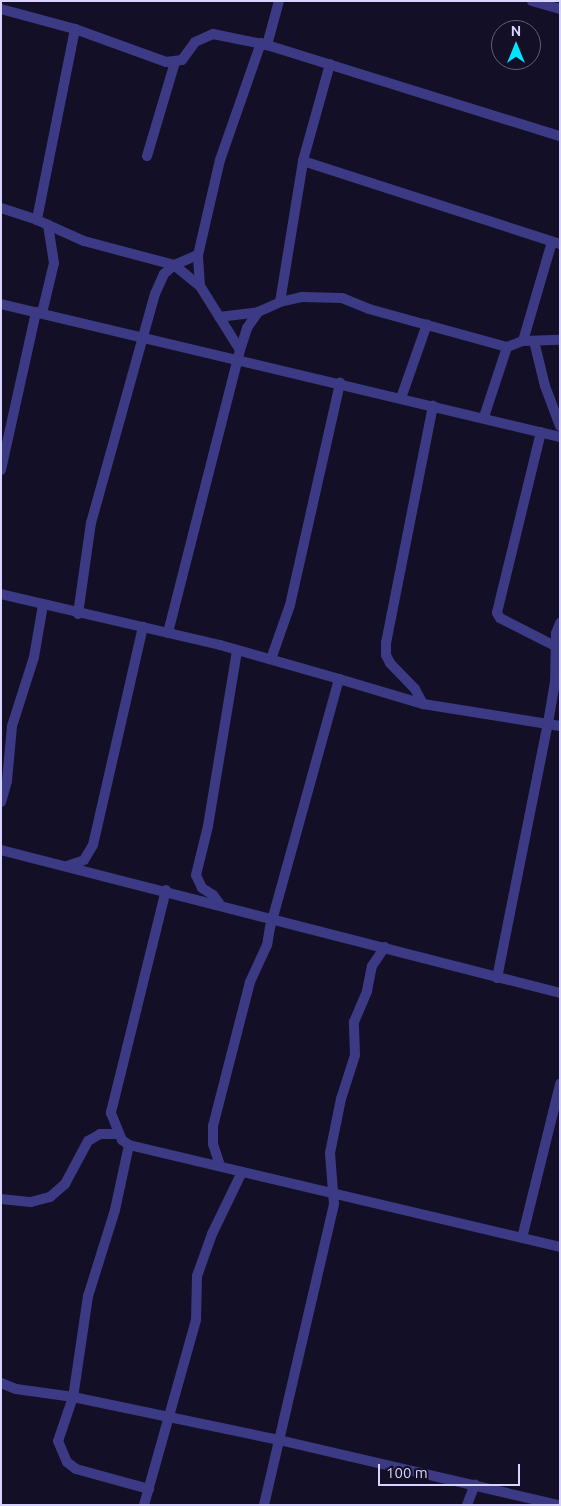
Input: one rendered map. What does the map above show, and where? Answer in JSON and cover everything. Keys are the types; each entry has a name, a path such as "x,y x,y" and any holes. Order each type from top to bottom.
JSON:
{"street":[{"path":"200,286 198,255 229,130 280,1"},
{"path":"532,1 560,9"},
{"path":"1,9 75,29 158,60 175,62 187,57 195,42 213,34 264,44 560,136"},
{"path":"37,220 75,29"},
{"path":"147,156 175,62"},
{"path":"280,302 303,161 330,64"},
{"path":"303,161 556,243 523,342"},
{"path":"1,208 48,224 84,241 174,265 200,286 239,355"},
{"path":"1,470 39,312 54,263 48,224"},
{"path":"78,614 92,523 158,284 174,265 198,255"},
{"path":"219,317 258,312 280,302 302,297 342,298 369,309 507,347 534,340 560,340"},
{"path":"1,304 144,337 239,355 340,383 560,436"},
{"path":"168,633 239,355 247,328 258,312"},
{"path":"401,398 427,324"},
{"path":"534,340 545,386 560,426"},
{"path":"484,418 507,347"},
{"path":"271,660 290,605 340,383"},
{"path":"423,704 415,688 390,663 386,655 386,643 433,406"},
{"path":"540,432 497,613 500,618 555,646"},
{"path":"1,594 78,614 143,627 237,650 423,704 560,726"},
{"path":"1,802 7,781 12,726 34,657 43,605"},
{"path":"497,978 548,723 555,682 555,646 560,623"},
{"path":"67,866 84,860 93,845 143,627"},
{"path":"219,903 213,895 202,888 196,875 208,826 237,650"},
{"path":"220,1166 213,1144 213,1126 250,982 265,953 339,679"},
{"path":"1,850 274,917 497,978 560,993"},
{"path":"166,890 112,1113 118,1134 129,1145 560,1247"},
{"path":"264,1505 302,1336 320,1273 335,1194 330,1153 341,1099 355,1055 354,1022 367,991 372,966 385,947"},
{"path":"522,1238 560,1084"},
{"path":"1,1199 31,1202 50,1197 65,1184 88,1141 100,1134 118,1134"},
{"path":"129,1145 115,1210 88,1296 74,1397 58,1441 67,1462 88,1474 149,1489"},
{"path":"144,1505 171,1418 172,1401 196,1320 198,1276 212,1234 242,1172"},
{"path":"1,1383 16,1388 74,1397 279,1440 475,1484 558,1505"},
{"path":"467,1505 475,1484"}]}
